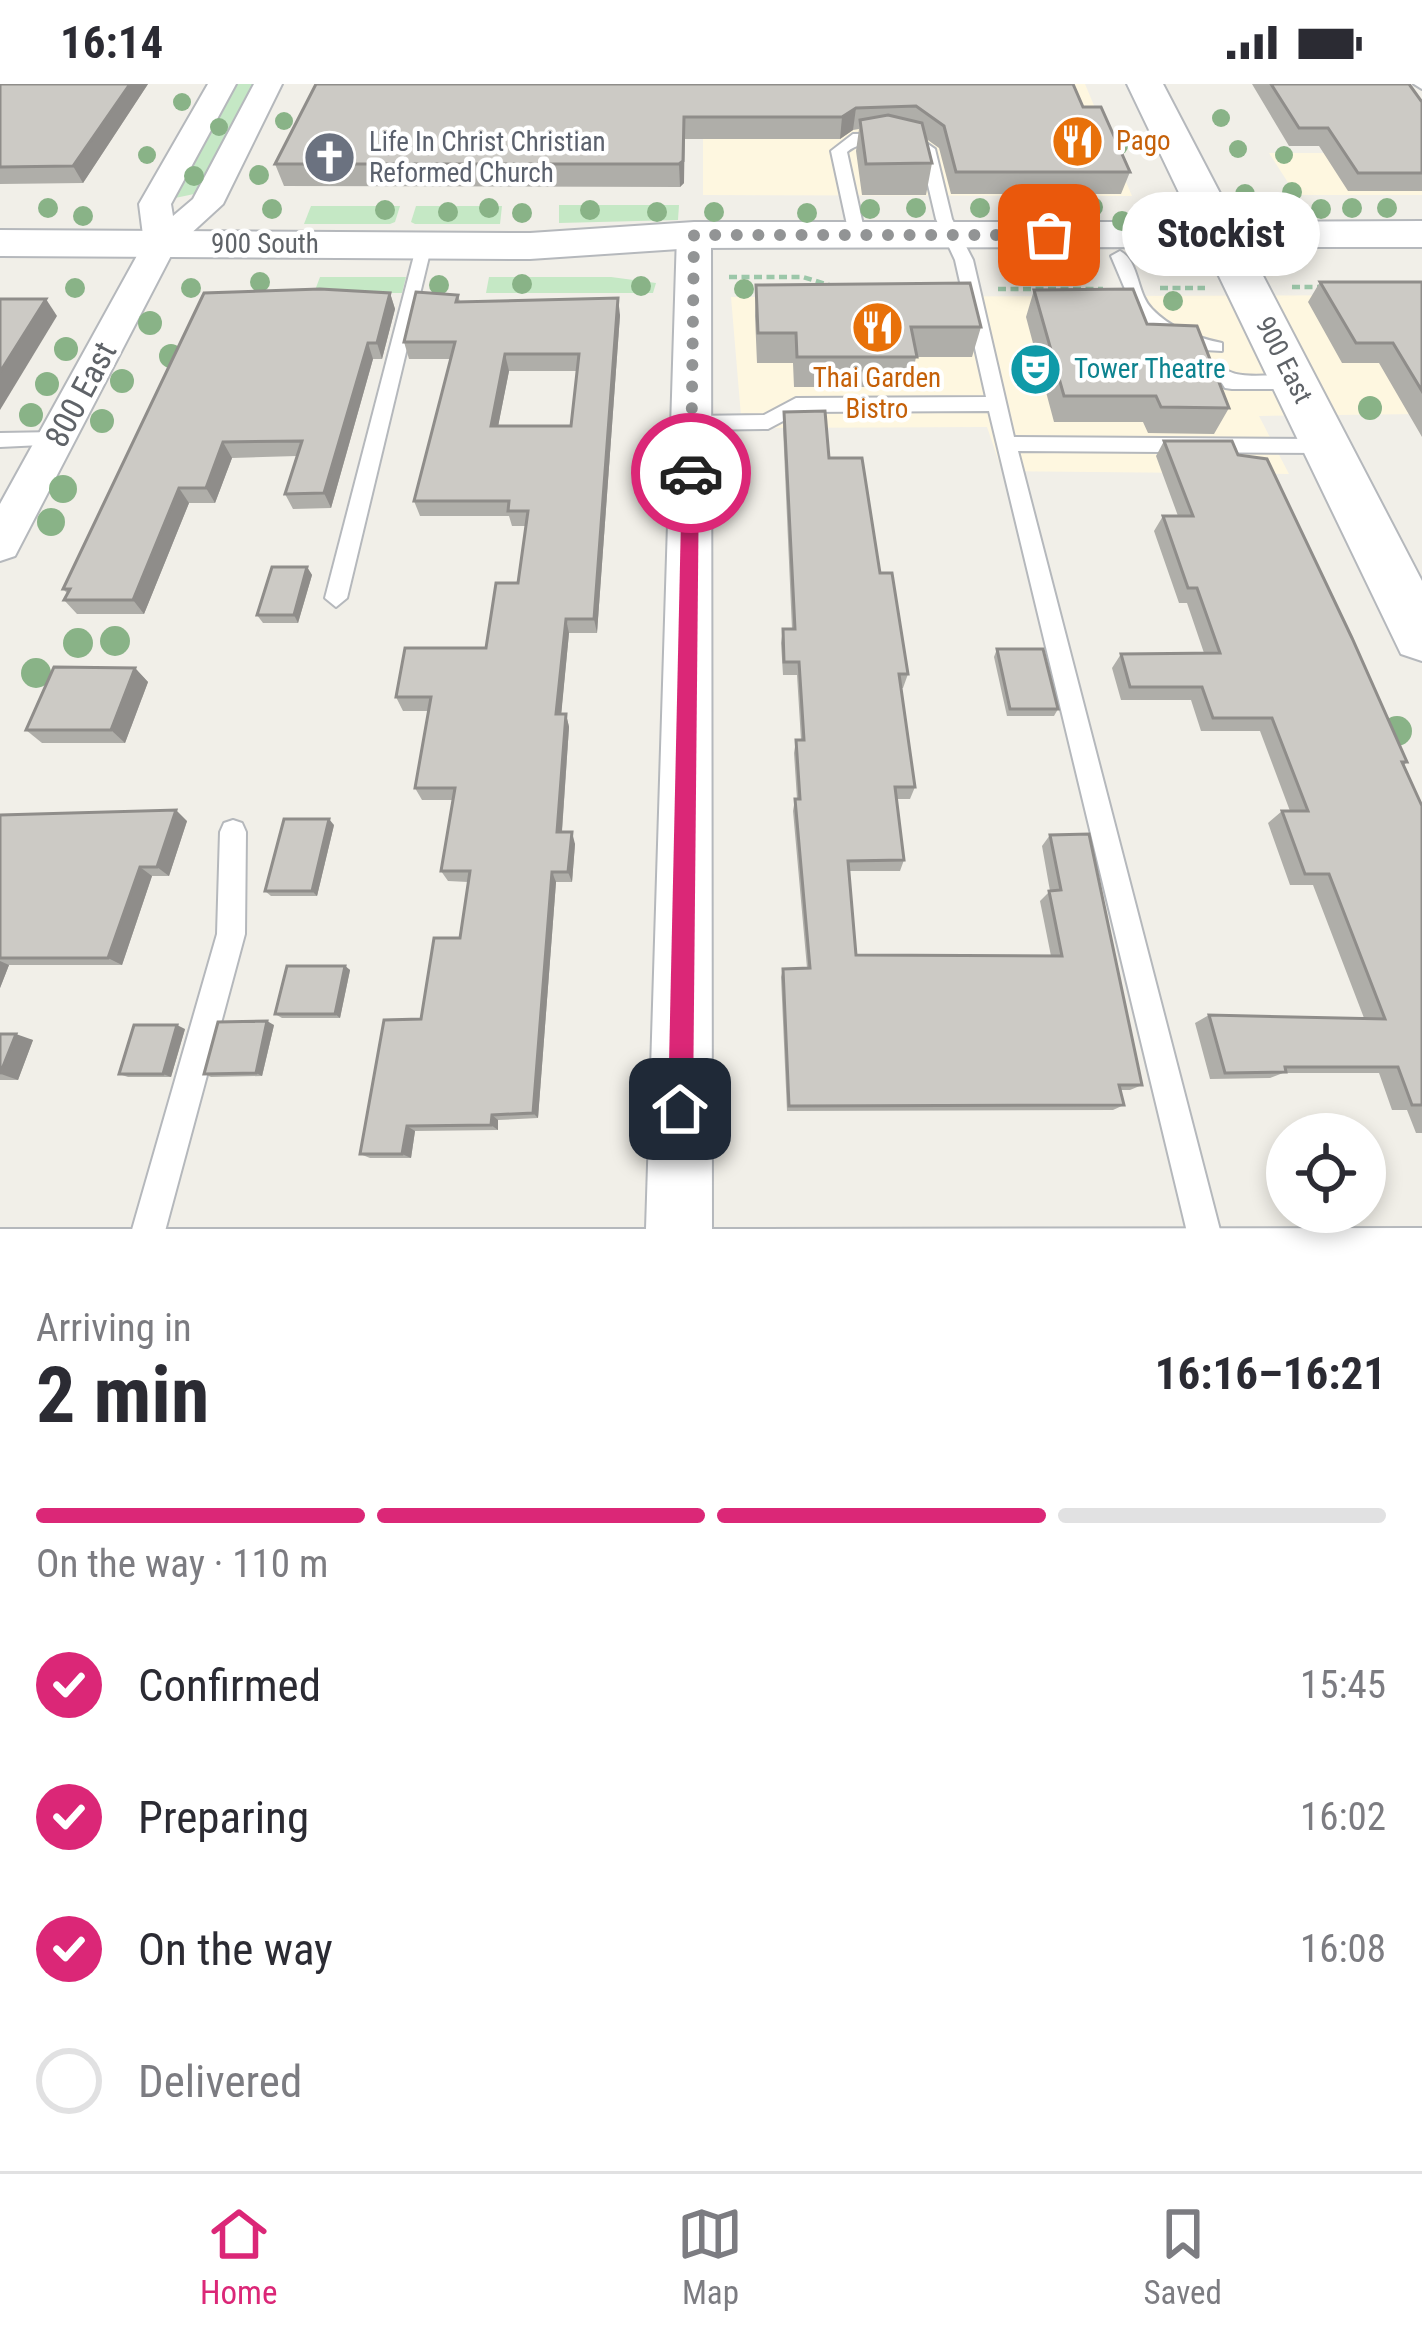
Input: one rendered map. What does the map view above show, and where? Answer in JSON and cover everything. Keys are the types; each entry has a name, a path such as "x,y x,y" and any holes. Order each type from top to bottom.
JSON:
{"street":[{"name":"800 East","path":"161,244 155,204 222,84"},
{"name":"800 East","path":"0,544 161,244 206,204 268,84"},
{"name":"900 East","path":"1145,84 1223,260 1295,383 1422,637"},
{"name":"900 South","path":"0,243 530,246 598,256 857,234 959,247 1120,256 1422,259"},
{"name":"900 South","path":"694,247 959,247 1223,260 1422,234"},
{"path":"678,1267 694,247"},
{"path":"0,1263 678,1267 1422,1262"}],"lane":[{"path":"857,234 839,152 854,139 912,138 927,149 944,219 959,247 1213,1266"},
{"path":"336,598 424,244"},
{"path":"1120,256 1142,311 1193,345 1215,347"},
{"path":"1228,377 1232,383 1295,383"},
{"path":"692,423 768,422 796,405 996,404"},
{"path":"0,440 56,439"},
{"path":"1006,444 1326,446"},
{"path":"138,1267 231,934 233,832"}],"path":[{"path":"1175,288 1223,260"},
{"path":"1272,287 1329,287"}],"shaded area":[{"path":"636,84 1085,84 1132,196 703,195 703,120"},
{"path":"1269,153 1422,153 1422,195 1296,195"},
{"path":"1422,295 1422,414 1259,416 1289,474 1002,471 987,427 742,428 731,297"}],"green space":[{"path":"230,84 257,84 199,193 175,198 172,195"},
{"path":"559,205 679,205 678,220 559,223"},
{"path":"311,206 400,206 390,224 304,224"},
{"path":"416,206 502,206 500,224 415,224 411,222"},
{"path":"320,277 406,277 402,293 314,293"},
{"path":"489,277 611,277 656,283 653,293 486,293"}],"building":[{"path":"0,84 130,84 73,166 0,167"},
{"path":"316,84 1073,84 1083,107 1101,107 1130,172 956,172 944,126 916,106 856,108 842,117 684,117 683,161 679,164 275,164"},
{"path":"1271,84 1409,84 1422,102 1422,173 1358,173 1328,128 1299,128"},
{"path":"888,115 922,123 932,163 866,164 860,120"},
{"path":"1320,282 1422,282 1422,391 1393,343 1356,343"},
{"path":"970,283 981,327 911,327 917,357 797,357 796,333 758,333 756,285"},
{"path":"320,289 390,293 377,343 368,343 324,493 285,494 302,441 223,442 206,488 179,488 133,600 64,600 70,589 63,589 204,293"},
{"path":"1133,289 1147,324 1197,326 1229,408 1161,407 1156,396 1064,396 1034,290"},
{"path":"416,292 458,295 456,302 618,298 594,619 566,619 556,714 566,714 557,832 572,832 568,872 552,872 533,1113 492,1115 491,1125 407,1126 402,1154 360,1154 384,1020 421,1019 434,938 460,938 470,871 441,871 455,788 415,788 431,697 396,697 405,648 486,648 496,583 518,583 528,511 508,511 509,501 414,501 455,342 404,342","holes":["505,354 579,354 571,426 491,426"]},
{"path":"0,299 46,299 0,372"},
{"path":"825,411 829,458 862,458 880,573 892,573 908,674 899,674 915,787 895,787 904,860 848,861 856,955 1062,956 1049,891 1061,890 1050,835 1089,834 1142,1085 1119,1085 1124,1105 789,1106 783,969 810,968 795,799 800,799 796,740 804,740 799,662 784,662 783,629 795,629 784,412"},
{"path":"1164,441 1232,441 1238,455 1267,459 1407,762 1402,762 1422,806 1422,1105 1412,1105 1398,1067 1285,1067 1286,1072 1225,1073 1209,1015 1385,1019 1329,874 1305,874 1282,811 1308,811 1272,718 1213,718 1202,687 1130,687 1121,654 1220,653 1197,588 1188,588 1163,516 1193,516"},
{"path":"272,567 307,567 294,615 257,615"},
{"path":"997,649 1043,649 1058,709 1010,709"},
{"path":"54,667 135,668 111,730 26,730"},
{"path":"176,810 157,867 140,867 108,958 0,958 0,815"},
{"path":"284,819 329,819 312,891 265,891"},
{"path":"287,966 345,966 335,1014 275,1014"},
{"path":"267,1021 256,1073 204,1074 218,1022"},
{"path":"134,1025 177,1025 163,1074 119,1074"},
{"path":"0,1034 16,1034 0,1074"}],"way so far":[{"path":"691,473 694,235 1049,235"}],"place":[{"name":"Pago","path":"1077,141"},
{"name":"Life In Christ Christian Reformed Church","path":"330,158"},
{"name":"Stockist","path":"1049,235"},
{"name":"Thai Garden Bistro","path":"877,328"},
{"name":"Tower Theatre","path":"1035,369"}],"route":[{"path":"680,1109 691,473"}]}
